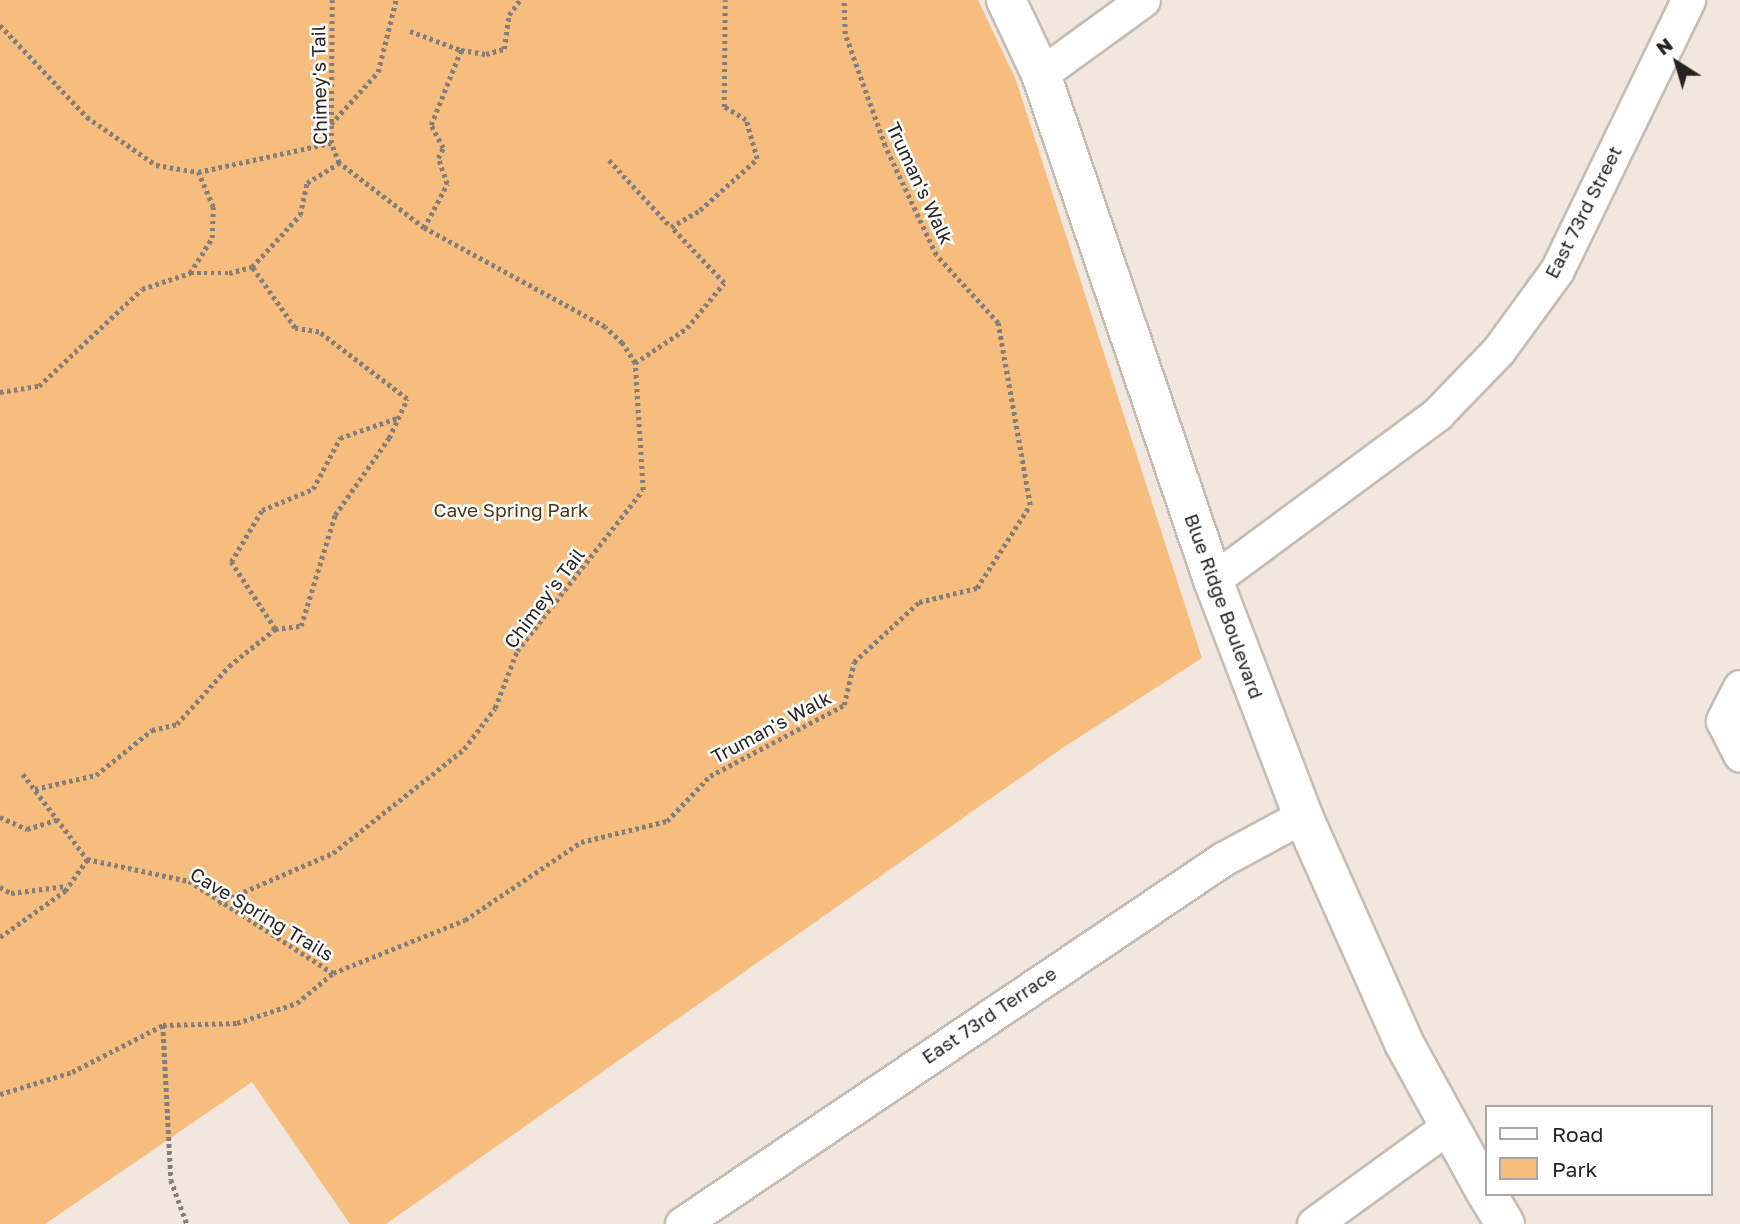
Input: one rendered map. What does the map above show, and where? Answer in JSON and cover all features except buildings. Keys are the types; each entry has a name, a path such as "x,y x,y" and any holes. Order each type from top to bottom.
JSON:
{"main road":[{"name":"Blue Ridge Boulevard","path":"1006,0 1041,74 1213,580 1303,816 1446,1128 1484,1189"},
{"name":"Blue Ridge Boulevard","path":"1488,1196 1505,1224"}],"street":[{"path":"1041,74 1143,0"},
{"name":"East 73rd Street","path":"1213,580 1437,414 1498,351 1557,270 1688,0"},
{"path":"1740,687 1723,721 1740,755"},
{"name":"East 73rd Terrace","path":"682,1224 1223,859 1303,816"},
{"path":"1314,1224 1446,1128"}],"path":[{"name":"Chimey's Tail","path":"218,903 333,853 464,749 495,708 517,652 643,490 635,363 605,327 424,228 339,163 331,143 330,124 332,0"},
{"path":"330,124 378,72 396,0"},
{"path":"410,31 461,50 486,54 504,49 509,15 520,0"},
{"path":"671,227 700,210 757,159 746,120 724,107 725,0"},
{"name":"Truman's Walk","path":"0,1094 72,1072 163,1025 237,1023 297,1003 333,973 466,920 581,842 667,821 710,776 844,705 854,662 919,602 977,589 1030,505 998,323 936,255 885,146 845,34 844,0"},
{"path":"0,25 87,117 156,165 198,172 331,143"},
{"path":"424,228 447,184 438,158 443,148 431,125 461,50"},
{"path":"608,160 724,283 687,328 635,363"},
{"path":"0,392 39,386 142,289 190,273 229,273 252,267 300,215 307,183 339,163"},
{"path":"190,273 212,238 212,207 198,172"},
{"path":"35,789 96,775 152,730 177,724 229,666 275,629 301,626 335,515 398,418 407,399 319,332 295,328 252,267"},
{"path":"275,629 231,562 262,510 313,489 340,439 398,418"},
{"path":"0,937 68,886 87,859 23,775"},
{"path":"0,817 27,829 57,820"},
{"name":"Cave Spring Trails","path":"87,859 189,881 218,903 333,973"},
{"path":"0,887 11,893 68,886"},
{"path":"163,1025 171,1180 187,1224"}],"green space":[{"name":"Cave Spring Park","path":"0,0 978,0 1016,80 1202,658 1064,747 386,1224 350,1224 252,1082 45,1224 0,1224"}]}
